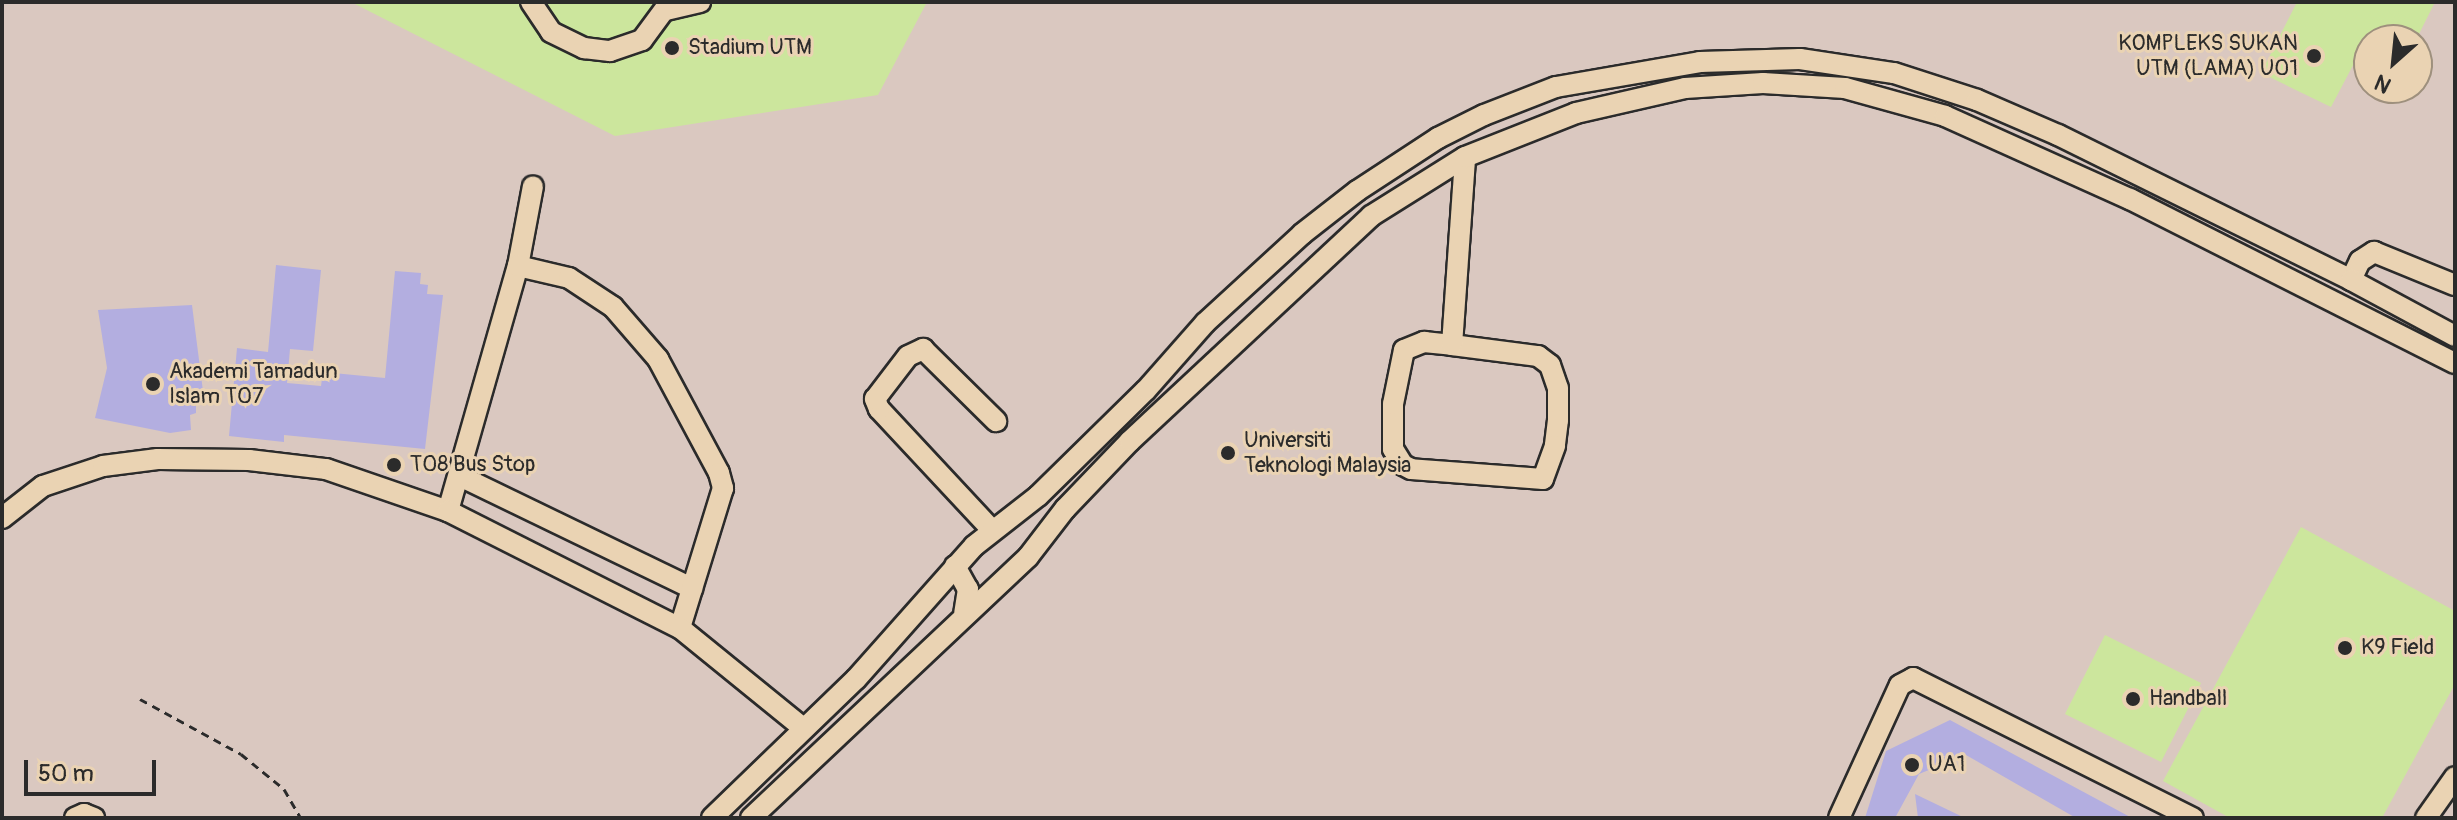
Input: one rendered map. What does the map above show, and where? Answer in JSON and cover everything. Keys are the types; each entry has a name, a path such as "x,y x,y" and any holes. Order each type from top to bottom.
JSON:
{"street":[{"path":"531,2 551,32 584,48 610,51 642,40 668,6 700,2"},
{"path":"712,818 856,679 955,566 992,530 1038,496 1146,390 1205,323 1302,234 1346,200 1438,138 1484,115 1556,87 1700,62 1800,59 1894,73 1977,100 2058,135 2351,280 2455,336"},
{"path":"751,818 964,613 1028,557 1065,509 1130,441 1371,216 1465,157 1576,113 1685,88 1763,83 1845,88 1945,116 2130,199 2455,363"},
{"path":"1452,345 1465,157"},
{"path":"448,511 518,266 533,186"},
{"path":"2351,280 2360,261 2374,252 2455,285"},
{"path":"518,266 569,278 613,307 658,359 697,425 723,488 680,628"},
{"path":"1424,342 1452,345 1538,356 1550,365 1558,388 1558,420 1555,446 1543,479 1411,469 1397,459 1393,449 1393,404 1404,350 1424,342"},
{"path":"992,530 879,409 875,399 908,356 923,349 996,421"},
{"path":"2,518 43,486 103,466 158,459 288,462 326,469 448,511 680,628 803,728"},
{"path":"460,476 692,588"},
{"path":"955,566 968,589 964,613"},
{"path":"1839,818 1900,685 1913,678 2193,818"},
{"path":"2426,818 2455,777"},
{"path":"75,818 84,814 94,818"}],"path":[{"path":"140,699 241,754 284,789 301,818"}],"shaded area":[{"name":"Universiti Teknologi Malaysia","path":"2,2 2455,2 2455,818 2,818"}],"green space":[{"name":"Stadium UTM","path":"351,2 927,2 878,95 615,136"},
{"name":"KOMPLEKS SUKAN UTM (LAMA) U01","path":"2297,2 2435,2 2424,24 2353,24 2353,65 2331,107 2261,73"},
{"name":"K9 Field","path":"2301,527 2455,611 2455,684 2382,818 2230,818 2163,781"},
{"name":"Handball","path":"2105,635 2201,683 2161,762 2065,714"}],"building":[{"path":"276,265 321,270 313,351 290,349 287,383 321,386 323,372 385,378 395,271 421,273 420,284 428,285 427,294 443,295 425,449 284,435 284,442 229,436 237,348 268,352"},
{"name":"Akademi Tamadun Islam T07","path":"192,305 204,399 196,400 196,413 190,415 191,430 170,433 95,418 107,368 98,310"},
{"name":"UA1","path":"1950,720 2132,818 2076,818 1966,755 1919,774 1895,818 1865,818 1886,751"},
{"path":"1915,794 1965,818 1918,818"}],"place":[{"name":"Stadium UTM","path":"672,48"},
{"name":"KOMPLEKS SUKAN UTM (LAMA) U01","path":"2314,56"},
{"name":"Akademi Tamadun Islam T07","path":"153,384"},
{"name":"Universiti Teknologi Malaysia","path":"1228,453"},
{"name":"T08 Bus Stop","path":"394,465"},
{"name":"K9 Field","path":"2345,648"},
{"name":"Handball","path":"2133,699"},
{"name":"UA1","path":"1912,765"}]}
